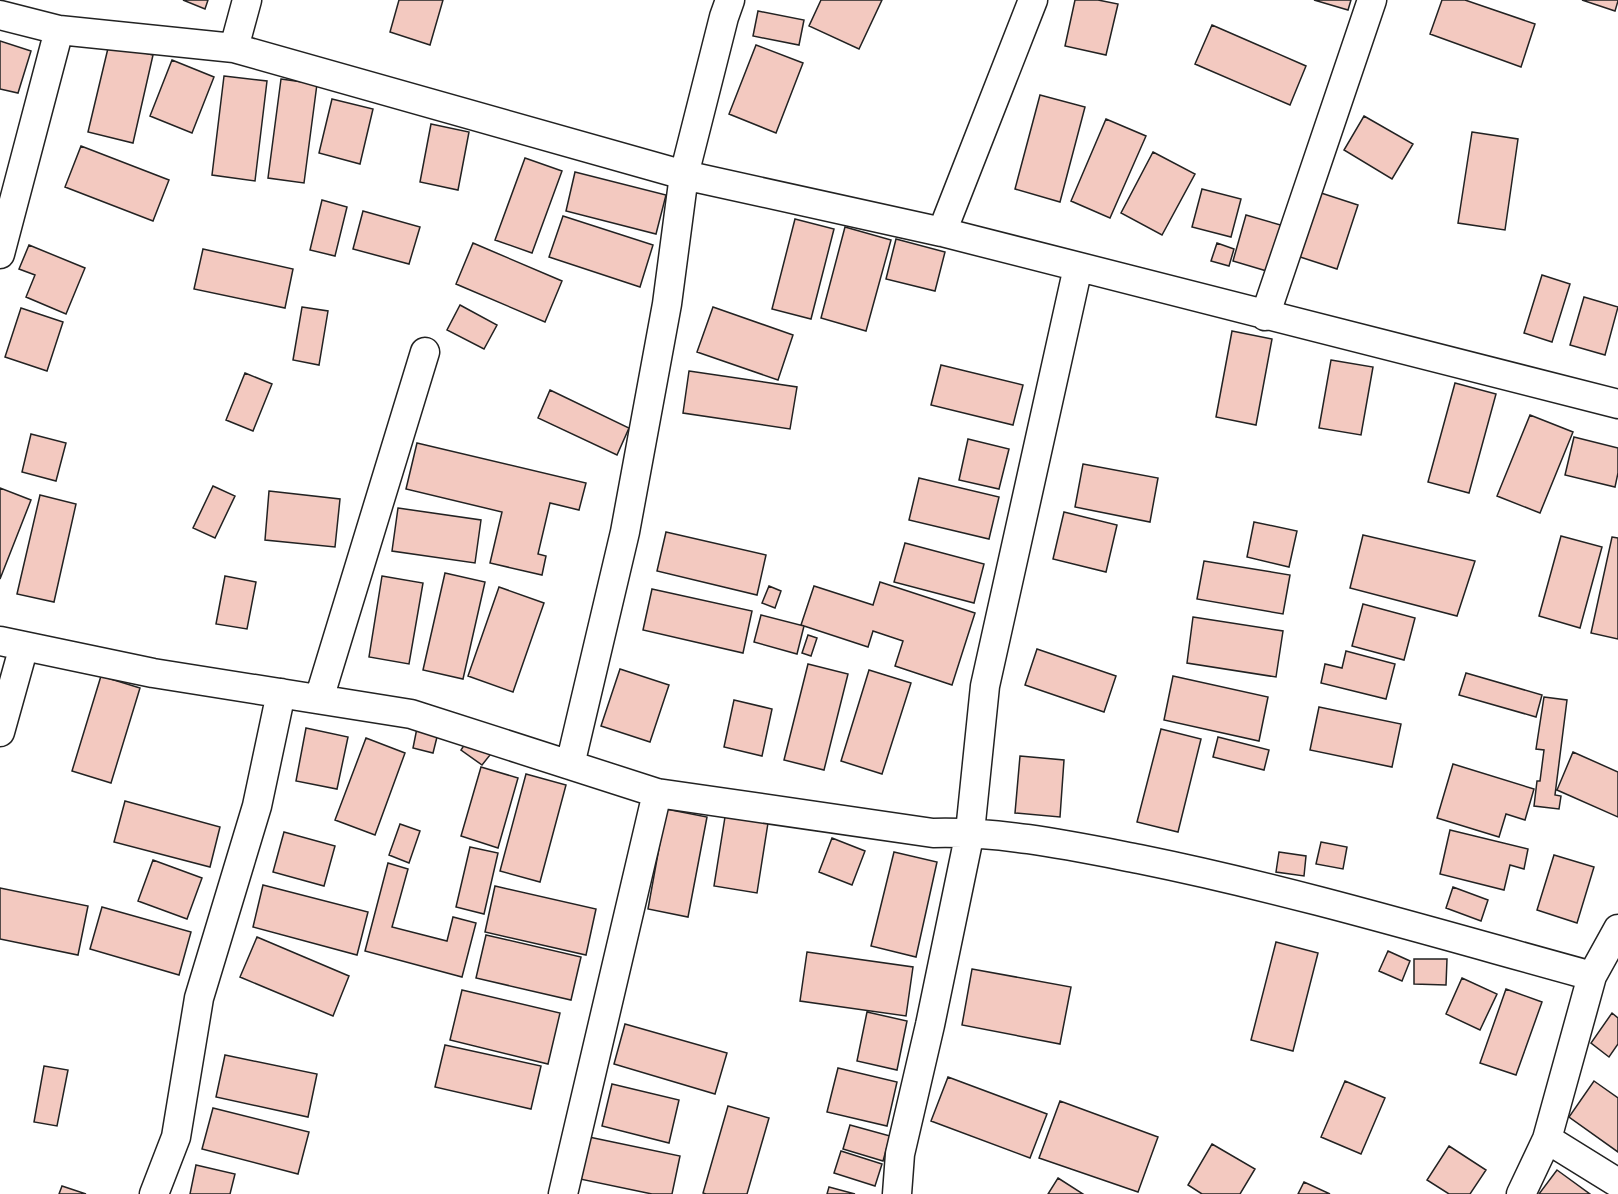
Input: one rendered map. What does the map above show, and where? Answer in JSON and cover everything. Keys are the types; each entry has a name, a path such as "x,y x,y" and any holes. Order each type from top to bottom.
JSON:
{"street":[{"path":"234,48 247,0"},
{"path":"570,765 625,532 667,304 684,175 730,0"},
{"path":"942,232 1033,0"},
{"path":"1265,316 1372,0"},
{"path":"0,15 59,30 234,48 684,175 942,232 1618,404"},
{"path":"0,254 59,30"},
{"path":"897,1194 900,1154 930,1025 970,832 985,686 1078,267"},
{"path":"319,699 425,352"},
{"path":"0,732 12,644 153,673 411,714 657,793 933,833 970,832 1079,847 1205,872 1592,976"},
{"path":"154,1194 176,1137 199,998 257,806 281,693"},
{"path":"563,1194 657,793"},
{"path":"1521,1194 1547,1139 1592,976 1618,929"},
{"path":"1547,1139 1618,1183"}],"building":[{"path":"183,0 208,0 205,9"},
{"path":"399,0 443,0 430,45 390,32"},
{"path":"821,0 882,0 859,49 809,26"},
{"path":"1075,0 1098,0 1118,4 1106,55 1065,46"},
{"path":"1314,0 1351,0 1348,10"},
{"path":"1442,0 1465,0 1535,24 1521,67 1430,34"},
{"path":"1582,0 1618,0 1618,1 1615,11"},
{"path":"758,11 804,20 799,45 753,36"},
{"path":"1212,25 1306,66 1290,105 1195,64"},
{"path":"0,41 31,51 18,93 0,89"},
{"path":"109,44 153,55 133,143 88,132"},
{"path":"756,45 803,63 776,133 729,114"},
{"path":"172,60 214,77 192,133 150,116"},
{"path":"224,76 267,81 255,181 212,175"},
{"path":"281,79 317,84 304,183 268,178"},
{"path":"1040,95 1085,107 1060,202 1015,189"},
{"path":"332,99 373,109 360,164 319,153"},
{"path":"1364,116 1413,144 1392,179 1344,150"},
{"path":"1106,119 1146,136 1110,218 1071,201"},
{"path":"431,124 469,132 458,190 420,182"},
{"path":"1472,132 1518,139 1505,230 1458,223"},
{"path":"81,146 169,180 153,221 65,187"},
{"path":"1153,152 1195,174 1162,235 1121,213"},
{"path":"525,158 562,171 532,253 495,240"},
{"path":"575,172 666,195 656,234 566,211"},
{"path":"1202,189 1241,199 1231,237 1192,227"},
{"path":"1315,191 1358,205 1337,269 1294,255"},
{"path":"322,200 347,207 335,256 310,250"},
{"path":"363,211 420,227 409,264 353,249"},
{"path":"1246,215 1284,226 1270,272 1233,261"},
{"path":"563,216 653,245 640,287 549,257"},
{"path":"795,219 834,229 811,319 772,309"},
{"path":"845,227 891,240 866,331 821,318"},
{"path":"896,239 945,252 935,291 886,279"},
{"path":"473,243 562,281 545,322 456,284"},
{"path":"1217,243 1234,249 1229,266 1211,261"},
{"path":"29,245 85,268 66,314 26,297 35,275 19,269"},
{"path":"203,249 293,269 285,308 194,289"},
{"path":"1542,275 1570,284 1552,342 1524,333"},
{"path":"1584,297 1618,307 1605,355 1570,345"},
{"path":"460,305 497,325 484,349 447,330"},
{"path":"302,307 328,311 319,365 293,360"},
{"path":"713,307 793,335 778,380 697,352"},
{"path":"21,308 63,322 47,371 5,357"},
{"path":"1232,331 1272,339 1256,425 1216,417"},
{"path":"1331,360 1373,367 1361,435 1319,428"},
{"path":"941,365 1023,385 1013,425 931,405"},
{"path":"689,371 797,387 790,429 683,413"},
{"path":"245,373 272,384 253,431 226,420"},
{"path":"1455,383 1496,394 1469,493 1428,482"},
{"path":"550,390 629,428 617,455 538,418"},
{"path":"1530,415 1573,432 1540,513 1497,496"},
{"path":"31,434 66,443 56,481 22,472"},
{"path":"1574,437 1618,448 1618,473 1615,487 1565,475"},
{"path":"968,439 1009,449 999,489 959,480"},
{"path":"417,443 586,483 579,510 550,503 538,554 546,556 542,575 490,563 502,512 406,489"},
{"path":"1083,464 1158,478 1150,522 1075,507"},
{"path":"919,478 999,497 989,539 909,520"},
{"path":"213,486 235,496 215,538 193,528"},
{"path":"0,488 31,500 0,579"},
{"path":"269,491 340,499 335,547 265,540"},
{"path":"40,495 76,504 54,602 17,594"},
{"path":"398,508 481,520 475,563 392,551"},
{"path":"1064,512 1117,525 1106,572 1053,559"},
{"path":"1254,522 1297,531 1289,567 1247,557"},
{"path":"666,532 766,555 757,595 657,571"},
{"path":"1363,535 1475,561 1457,616 1350,588"},
{"path":"1561,536 1602,547 1580,628 1539,616"},
{"path":"1612,537 1618,538 1618,639 1591,633"},
{"path":"905,543 984,564 974,603 894,582"},
{"path":"1204,561 1290,575 1283,614 1197,599"},
{"path":"445,573 485,582 463,679 423,670"},
{"path":"225,576 256,582 247,629 216,624"},
{"path":"382,576 423,583 409,664 369,657"},
{"path":"880,582 975,613 952,685 895,666 903,641 873,631 868,647 801,625 814,586 873,605"},
{"path":"769,586 781,591 775,608 762,603"},
{"path":"499,587 544,603 513,692 468,676"},
{"path":"652,589 752,611 743,653 643,630"},
{"path":"1363,604 1415,618 1404,660 1352,646"},
{"path":"761,615 804,626 797,654 754,642"},
{"path":"1193,617 1283,631 1276,677 1187,663"},
{"path":"808,635 817,638 811,656 802,653"},
{"path":"1037,649 1116,676 1104,712 1025,685"},
{"path":"1346,651 1395,664 1386,699 1321,683 1325,664 1342,668"},
{"path":"808,664 848,674 824,770 784,760"},
{"path":"620,669 669,685 650,742 601,726"},
{"path":"869,670 911,683 882,774 841,761"},
{"path":"1466,673 1542,695 1536,717 1459,695"},
{"path":"101,676 140,688 111,783 72,771"},
{"path":"1173,676 1268,697 1259,741 1164,720"},
{"path":"1544,697 1567,700 1555,795 1561,796 1559,809 1534,806 1544,750 1536,749"},
{"path":"734,700 772,709 762,756 724,747"},
{"path":"1319,707 1401,724 1392,767 1310,750"},
{"path":"306,728 348,737 337,789 296,781"},
{"path":"417,728 438,733 433,753 413,748"},
{"path":"1161,729 1201,739 1178,832 1137,822"},
{"path":"1218,737 1269,750 1264,770 1213,757"},
{"path":"366,738 405,753 375,835 335,820"},
{"path":"468,739 490,755 482,765 461,750"},
{"path":"1573,752 1618,772 1618,817 1557,790"},
{"path":"1020,756 1064,760 1060,817 1015,813"},
{"path":"1453,764 1534,789 1525,820 1506,814 1499,837 1437,818"},
{"path":"481,767 518,778 498,848 461,836"},
{"path":"526,774 566,785 540,882 500,871"},
{"path":"125,801 220,827 210,867 114,842"},
{"path":"666,809 707,817 688,917 648,909"},
{"path":"725,817 768,823 757,893 714,886"},
{"path":"400,824 420,831 409,863 389,855"},
{"path":"1450,830 1528,849 1524,869 1510,865 1504,890 1440,874"},
{"path":"284,832 335,846 324,886 273,872"},
{"path":"832,838 865,851 852,885 819,872"},
{"path":"1321,842 1347,847 1343,869 1316,864"},
{"path":"470,847 498,853 484,914 456,907"},
{"path":"894,852 937,862 916,957 871,946"},
{"path":"1279,852 1306,856 1304,876 1276,872"},
{"path":"1554,855 1594,867 1577,923 1537,910"},
{"path":"153,860 202,878 187,919 138,901"},
{"path":"388,863 408,869 392,927 447,941 453,917 476,923 462,977 365,951"},
{"path":"263,885 368,912 357,955 253,927"},
{"path":"495,886 596,909 586,955 485,932"},
{"path":"1453,887 1488,900 1481,921 1446,908"},
{"path":"0,888 88,906 78,955 0,939"},
{"path":"102,907 191,932 179,975 90,949"},
{"path":"486,935 581,957 571,1000 476,978"},
{"path":"257,937 349,976 333,1016 240,977"},
{"path":"1276,942 1318,953 1293,1051 1251,1040"},
{"path":"1388,951 1410,961 1402,981 1379,971"},
{"path":"807,952 913,967 906,1016 800,1001"},
{"path":"1414,959 1447,959 1446,985 1414,984"},
{"path":"972,969 1071,987 1060,1044 962,1025"},
{"path":"1462,978 1497,994 1480,1030 1446,1014"},
{"path":"1506,989 1542,1002 1516,1075 1480,1063"},
{"path":"462,990 560,1013 548,1064 450,1040"},
{"path":"867,1012 907,1021 897,1070 857,1061"},
{"path":"1612,1013 1618,1018 1618,1044 1609,1057 1591,1043"},
{"path":"625,1024 727,1053 715,1094 614,1064"},
{"path":"445,1045 541,1066 531,1109 435,1087"},
{"path":"225,1055 317,1074 308,1117 216,1097"},
{"path":"44,1066 68,1070 57,1126 34,1122"},
{"path":"838,1068 897,1082 887,1126 827,1112"},
{"path":"948,1077 1047,1114 1030,1158 931,1121"},
{"path":"1345,1081 1385,1098 1361,1154 1321,1137"},
{"path":"1594,1081 1618,1098 1618,1152 1569,1117"},
{"path":"612,1084 679,1100 669,1143 602,1126"},
{"path":"1060,1101 1158,1137 1138,1192 1039,1158"},
{"path":"728,1106 769,1118 747,1194 706,1194 703,1193"},
{"path":"213,1108 309,1132 298,1174 202,1149"},
{"path":"850,1125 890,1136 883,1161 843,1149"},
{"path":"589,1137 680,1156 672,1194 652,1194 580,1179"},
{"path":"1212,1144 1255,1169 1240,1194 1202,1194 1188,1185"},
{"path":"1449,1146 1486,1170 1470,1194 1449,1194 1427,1180"},
{"path":"841,1151 882,1164 875,1186 834,1173"},
{"path":"196,1165 235,1174 230,1194 190,1194"},
{"path":"1557,1170 1590,1194 1539,1194"},
{"path":"1058,1178 1083,1194 1048,1194"},
{"path":"1304,1182 1330,1194 1298,1194"},
{"path":"62,1186 86,1194 59,1194"},
{"path":"829,1187 855,1194 827,1194"}]}
